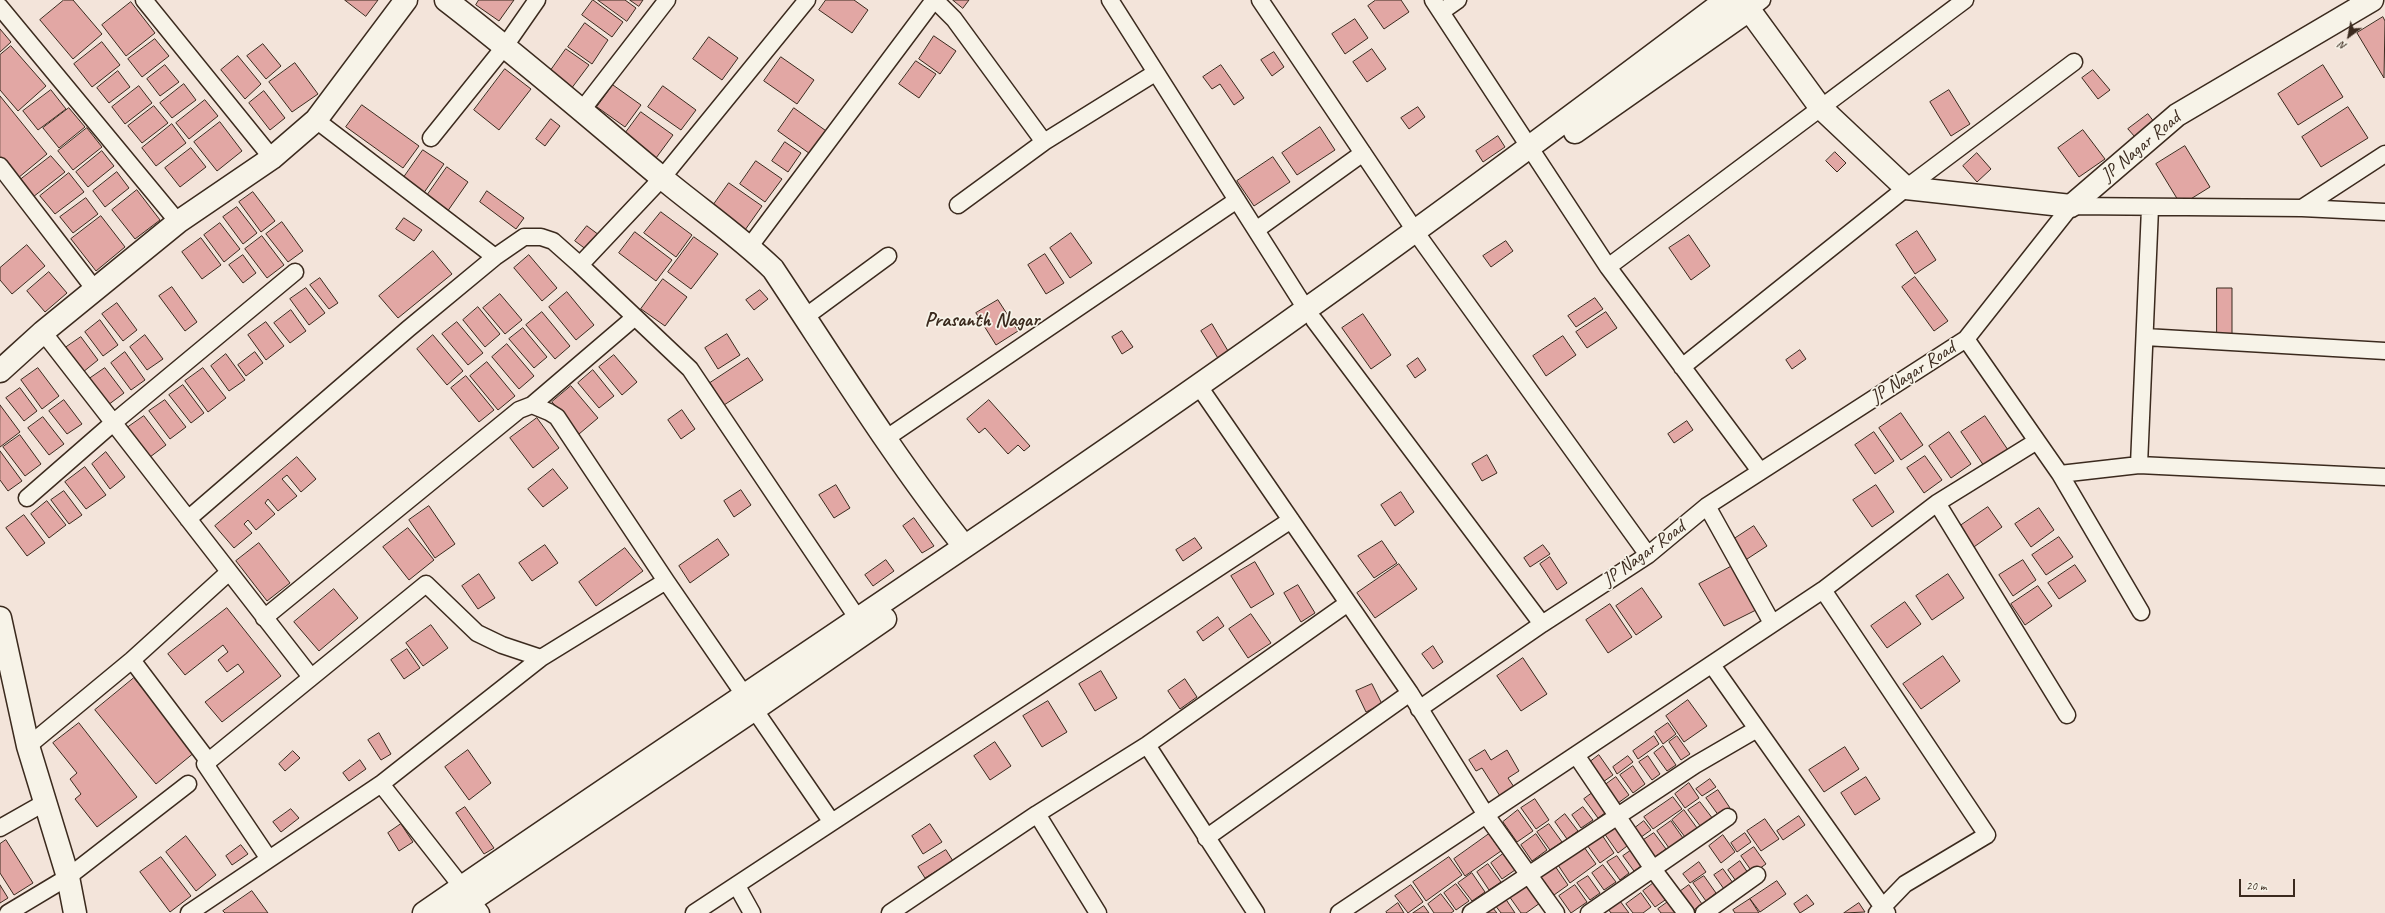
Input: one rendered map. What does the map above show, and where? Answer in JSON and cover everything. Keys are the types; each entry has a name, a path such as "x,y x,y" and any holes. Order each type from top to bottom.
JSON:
{"street":[{"path":"144,0 272,158"},
{"path":"0,371 43,332 178,222 272,158 316,120 406,0"},
{"path":"446,0 505,46 662,178 750,246 773,269 885,439 931,505 964,546"},
{"path":"431,138 505,46 537,0"},
{"path":"582,110 667,0"},
{"path":"580,265 662,178 807,0"},
{"path":"750,246 934,0 954,19 1044,142"},
{"path":"1110,0 1310,315 1542,624"},
{"path":"1260,0 1418,236 1648,555"},
{"path":"1458,0 1437,6 1608,267 1760,471"},
{"path":"1534,153 1726,0"},
{"path":"1608,267 1965,0"},
{"name":"JP Nagar Road","path":"1419,709 1542,624 1648,555 1707,506 1966,339 2071,206 2177,116 2372,0"},
{"path":"452,913 750,702 1310,315 1534,153 1751,3 1820,107 1906,188 2071,206 2150,208 2302,208 2385,212"},
{"path":"0,7 178,222"},
{"path":"1682,367 1906,188 2074,62"},
{"path":"958,205 1044,142 1155,73"},
{"path":"316,120 495,257"},
{"path":"1256,230 1363,154"},
{"path":"2302,208 2385,154"},
{"path":"0,166 96,290"},
{"path":"885,439 1237,200"},
{"path":"2139,465 2150,208"},
{"path":"188,519 408,329 495,257 524,237 541,237 553,241 690,369 858,619"},
{"path":"805,317 888,256"},
{"path":"27,498 113,423 295,272"},
{"path":"264,618 520,410 532,405 635,317"},
{"path":"43,332 311,677"},
{"path":"2145,338 2385,351"},
{"path":"1966,339 2060,474 2141,612"},
{"path":"1202,390 1410,694 1486,815 1556,913"},
{"path":"750,702 858,619 964,546 1202,390"},
{"path":"532,405 557,417 666,581 831,821"},
{"path":"1339,913 1823,590 1937,503 2037,441"},
{"path":"2060,474 2139,465 2385,477"},
{"path":"1937,503 2067,715"},
{"path":"1707,506 1772,623"},
{"path":"694,913 738,886 831,821 1291,520"},
{"path":"28,746 132,660 229,572"},
{"path":"189,913 381,784 541,658 666,581"},
{"path":"270,859 206,764 426,584 477,633 502,645 541,658"},
{"path":"1712,665 1882,911 1905,884 1987,835 1823,590"},
{"path":"890,913 1037,814 1147,745 1348,603"},
{"path":"0,618 5,671 44,803 68,877 76,913"},
{"path":"132,660 209,762"},
{"path":"1206,838 1410,694"},
{"path":"1470,913 1530,875 1695,765 1757,729"},
{"path":"1147,745 1256,913"},
{"path":"1576,755 1618,815 1653,869 1686,913"},
{"path":"8,913 68,877 188,784"},
{"path":"381,784 471,900"},
{"path":"0,828 44,803"},
{"path":"1037,814 1098,913"},
{"path":"1589,913 1728,817"},
{"path":"1704,913 1757,875"},
{"path":"738,886 752,913"},
{"path":"424,913 471,900"}],"building":[{"path":"64,0 73,0 102,34 73,59 40,20"},
{"path":"345,0 378,0 366,16"},
{"path":"479,0 514,0 499,21 476,5"},
{"path":"593,0 623,22 612,37 582,15"},
{"path":"598,0 625,0 636,8 627,21"},
{"path":"630,0 643,0 639,6"},
{"path":"826,0 854,0 868,10 852,33 819,10"},
{"path":"953,0 969,0 963,8"},
{"path":"1376,0 1401,0 1409,12 1384,29 1368,6"},
{"path":"131,2 155,33 126,56 102,25"},
{"path":"2383,17 2385,21 2384,78 2357,33"},
{"path":"1355,19 1368,38 1345,54 1332,34"},
{"path":"585,23 608,40 592,64 568,47"},
{"path":"0,29 11,42 0,52"},
{"path":"934,36 956,51 940,74 919,59"},
{"path":"709,37 738,58 722,80 693,59"},
{"path":"155,39 169,56 142,77 128,59"},
{"path":"102,42 120,65 92,87 74,64"},
{"path":"263,44 281,66 266,79 247,56"},
{"path":"11,46 46,86 18,111 0,90 0,55"},
{"path":"566,49 589,65 571,89 549,73"},
{"path":"1372,49 1386,69 1367,82 1353,62"},
{"path":"1274,52 1284,67 1272,76 1261,60"},
{"path":"238,56 261,84 245,99 221,70"},
{"path":"781,57 814,80 797,104 764,81"},
{"path":"916,61 936,74 919,98 899,84"},
{"path":"295,63 318,94 292,112 269,82"},
{"path":"165,65 179,82 160,96 147,79"},
{"path":"1221,65 1244,98 1234,105 1220,84 1212,89 1203,77"},
{"path":"2323,65 2343,97 2298,125 2278,94"},
{"path":"505,69 531,89 499,130 474,110"},
{"path":"2093,70 2110,90 2098,99 2082,78"},
{"path":"118,71 130,87 109,103 97,88"},
{"path":"184,84 196,100 172,118 160,103"},
{"path":"613,85 641,105 625,127 597,107"},
{"path":"139,86 152,103 125,124 112,107"},
{"path":"663,86 696,110 681,130 648,107"},
{"path":"51,90 66,109 38,130 23,111"},
{"path":"1949,90 1970,124 1951,136 1930,102"},
{"path":"264,91 285,118 270,130 249,103"},
{"path":"0,96 47,154 18,178 0,157"},
{"path":"205,100 218,116 189,139 176,123"},
{"path":"362,105 419,146 403,168 346,127"},
{"path":"154,106 168,123 142,143 128,126"},
{"path":"1418,107 1425,117 1409,129 1401,118"},
{"path":"2348,107 2368,138 2321,167 2302,137"},
{"path":"69,108 85,127 59,148 43,128"},
{"path":"794,108 829,133 813,156 778,131"},
{"path":"641,112 673,135 656,158 624,135"},
{"path":"2148,114 2155,123 2135,137 2128,129"},
{"path":"551,119 560,126 545,146 536,139"},
{"path":"220,122 242,151 217,171 194,142"},
{"path":"172,124 186,143 156,166 142,148"},
{"path":"1320,127 1335,150 1297,175 1282,153"},
{"path":"87,128 102,147 73,170 58,151"},
{"path":"2083,130 2105,159 2079,177 2058,148"},
{"path":"1498,136 1505,147 1483,162 1476,151"},
{"path":"785,142 801,153 788,172 772,161"},
{"path":"2185,146 2210,187 2181,205 2156,164"},
{"path":"191,148 206,167 180,187 165,168"},
{"path":"423,150 444,164 423,194 402,180"},
{"path":"102,151 114,166 88,187 76,172"},
{"path":"1835,152 1846,163 1837,172 1826,161"},
{"path":"1977,153 1991,169 1977,182 1963,166"},
{"path":"51,156 65,172 33,197 20,180"},
{"path":"1273,157 1290,182 1254,206 1237,181"},
{"path":"756,161 782,179 765,202 740,184"},
{"path":"447,167 468,182 447,212 426,197"},
{"path":"117,172 129,188 105,207 93,191"},
{"path":"69,173 84,192 55,214 40,196"},
{"path":"729,183 762,206 745,230 712,207"},
{"path":"137,190 160,220 135,239 112,210"},
{"path":"487,191 524,218 516,229 480,202"},
{"path":"253,192 275,221 261,232 239,202"},
{"path":"86,198 98,214 73,233 60,217"},
{"path":"237,207 257,233 243,244 223,217"},
{"path":"661,212 692,235 676,257 644,233"},
{"path":"101,216 125,247 96,271 71,239"},
{"path":"404,218 422,230 414,241 396,229"},
{"path":"282,222 303,251 288,262 266,234"},
{"path":"220,223 240,249 224,262 204,235"},
{"path":"587,226 599,235 587,250 575,241"},
{"path":"1917,231 1936,260 1915,274 1896,245"},
{"path":"635,232 672,260 656,281 619,253"},
{"path":"1071,233 1092,263 1070,278 1050,248"},
{"path":"1689,235 1710,266 1691,280 1669,248"},
{"path":"262,236 284,265 267,278 245,249"},
{"path":"694,237 718,254 691,289 668,272"},
{"path":"201,238 221,265 202,279 182,252"},
{"path":"1506,241 1513,251 1491,267 1483,256"},
{"path":"27,245 45,266 12,294 0,280 0,268"},
{"path":"433,251 452,274 398,318 379,296"},
{"path":"1045,254 1064,283 1046,294 1028,265"},
{"path":"243,255 256,273 243,283 229,265"},
{"path":"529,255 557,288 542,301 514,268"},
{"path":"49,272 67,293 45,312 27,291"},
{"path":"1915,277 1948,321 1934,331 1902,287"},
{"path":"320,278 338,303 329,309 310,285"},
{"path":"663,279 687,297 665,326 641,309"},
{"path":"172,287 197,322 185,331 159,296"},
{"path":"306,288 325,313 309,325 290,299"},
{"path":"2217,288 2232,288 2232,339 2217,339"},
{"path":"760,290 768,299 754,310 746,300"},
{"path":"567,292 594,325 576,340 549,307"},
{"path":"500,294 522,320 505,334 483,308"},
{"path":"1595,298 1603,309 1576,327 1568,316"},
{"path":"998,300 1018,331 996,345 976,313"},
{"path":"117,303 137,330 123,341 102,314"},
{"path":"478,307 500,334 485,347 463,320"},
{"path":"291,310 306,331 290,343 274,323"},
{"path":"542,312 570,346 555,359 526,325"},
{"path":"1606,312 1617,328 1587,348 1576,332"},
{"path":"1363,314 1391,355 1371,369 1342,328"},
{"path":"100,320 118,345 103,356 85,332"},
{"path":"266,322 284,346 266,360 248,335"},
{"path":"457,322 483,353 468,365 442,334"},
{"path":"1212,324 1231,356 1221,363 1201,331"},
{"path":"523,328 547,357 534,368 509,339"},
{"path":"1122,331 1133,347 1122,354 1112,337"},
{"path":"727,334 740,355 718,369 705,348"},
{"path":"145,335 163,359 147,370 130,347"},
{"path":"433,335 463,371 447,385 417,349"},
{"path":"1563,336 1576,355 1546,376 1533,356"},
{"path":"81,337 98,360 83,372 65,348"},
{"path":"507,344 534,376 519,389 492,357"},
{"path":"1800,350 1806,359 1792,369 1786,360"},
{"path":"125,352 145,380 131,390 111,363"},
{"path":"255,352 263,363 246,376 238,365"},
{"path":"226,354 245,380 229,391 211,366"},
{"path":"614,355 637,382 622,395 599,367"},
{"path":"748,358 763,380 724,405 710,383"},
{"path":"1418,358 1426,370 1415,378 1407,366"},
{"path":"487,362 515,396 498,410 470,376"},
{"path":"38,368 59,396 42,409 21,380"},
{"path":"105,368 124,393 108,405 89,379"},
{"path":"203,368 226,398 208,412 185,381"},
{"path":"593,370 614,396 599,408 578,383"},
{"path":"466,376 494,410 479,422 451,388"},
{"path":"183,385 204,413 191,423 169,395"},
{"path":"571,386 598,418 579,434 552,402"},
{"path":"20,388 37,411 24,421 6,398"},
{"path":"64,400 82,424 67,434 49,411"},
{"path":"165,400 186,427 170,439 149,411"},
{"path":"989,400 1030,446 1024,451 1018,445 1008,454 985,428 979,433 967,419"},
{"path":"0,405 20,432 0,447"},
{"path":"682,410 695,429 681,439 668,420"},
{"path":"1901,413 1923,445 1901,460 1879,428"},
{"path":"144,416 166,445 146,460 124,430"},
{"path":"1985,416 2008,450 1984,466 1961,432"},
{"path":"43,417 64,444 49,455 28,428"},
{"path":"537,418 559,448 533,468 510,438"},
{"path":"1687,421 1693,430 1674,443 1668,434"},
{"path":"1874,432 1894,461 1875,474 1855,445"},
{"path":"1949,432 1971,464 1951,478 1929,446"},
{"path":"20,435 41,464 25,476 3,447"},
{"path":"0,451 22,481 8,491 0,480"},
{"path":"106,452 125,477 110,489 92,464"},
{"path":"1487,455 1497,473 1482,481 1472,464"},
{"path":"1925,456 1942,480 1924,493 1907,468"},
{"path":"297,457 316,479 301,492 287,475 282,479 297,496 278,511 268,499 265,503 275,514 256,530 248,520 244,524 252,533 234,548 215,526"},
{"path":"85,467 106,495 86,509 65,482"},
{"path":"553,469 568,488 543,507 528,489"},
{"path":"836,485 850,508 834,518 819,495"},
{"path":"1876,485 1894,512 1872,527 1853,500"},
{"path":"741,490 751,505 734,517 724,501"},
{"path":"64,491 82,515 69,524 51,500"},
{"path":"1401,492 1414,512 1395,526 1381,505"},
{"path":"47,501 66,525 49,538 31,514"},
{"path":"429,506 455,544 435,558 409,520"},
{"path":"1988,507 2002,527 1971,549 1957,528"},
{"path":"2039,508 2054,530 2031,547 2015,524"},
{"path":"24,515 45,543 27,556 6,528"},
{"path":"914,518 934,546 922,553 903,526"},
{"path":"1754,526 1767,546 1744,561 1731,541"},
{"path":"408,528 434,560 409,580 383,547"},
{"path":"2059,537 2073,557 2046,575 2032,555"},
{"path":"1195,538 1202,548 1183,561 1176,550"},
{"path":"718,539 729,555 690,583 679,566"},
{"path":"1382,541 1397,563 1374,578 1358,556"},
{"path":"259,543 290,583 267,601 236,561"},
{"path":"545,545 558,563 532,581 519,563"},
{"path":"1543,545 1550,554 1530,567 1524,558"},
{"path":"625,548 643,571 596,606 579,582"},
{"path":"1550,557 1567,583 1557,590 1540,564"},
{"path":"886,560 894,571 873,586 865,575"},
{"path":"2023,560 2036,580 2013,596 1999,575"},
{"path":"1255,562 1274,594 1251,608 1231,576"},
{"path":"1399,564 1417,589 1375,618 1357,593"},
{"path":"1734,565 1760,608 1724,626 1699,584"},
{"path":"2075,565 2086,581 2059,599 2048,583"},
{"path":"479,574 495,598 478,609 462,586"},
{"path":"1948,574 1964,598 1932,620 1916,596"},
{"path":"1298,585 1315,613 1301,622 1284,593"},
{"path":"2038,586 2052,606 2025,625 2011,604"},
{"path":"1642,588 1662,617 1636,635 1616,606"},
{"path":"334,589 358,618 319,651 294,622"},
{"path":"1905,602 1921,624 1887,648 1871,626"},
{"path":"1610,604 1632,637 1608,653 1586,620"},
{"path":"227,608 281,676 222,722 205,702 244,672 238,664 227,672 218,660 228,652 223,645 185,675 168,654"},
{"path":"1251,614 1271,643 1248,658 1229,629"},
{"path":"1218,617 1224,626 1203,641 1197,632"},
{"path":"431,625 448,648 423,666 406,643"},
{"path":"1433,646 1443,662 1433,669 1422,654"},
{"path":"407,649 420,668 404,679 391,660"},
{"path":"1943,656 1960,681 1921,709 1903,684"},
{"path":"1523,658 1547,694 1521,711 1497,676"},
{"path":"1101,671 1117,698 1095,711 1079,684"},
{"path":"134,678 195,752 156,784 95,710"},
{"path":"1185,679 1197,697 1180,709 1168,691"},
{"path":"1372,684 1382,704 1366,712 1356,691"},
{"path":"1688,700 1707,726 1684,742 1666,716"},
{"path":"1048,701 1067,732 1042,747 1023,716"},
{"path":"79,723 137,797 97,827 75,799 81,794 70,779 77,773 53,743"},
{"path":"1668,723 1676,734 1663,744 1655,732"},
{"path":"379,733 391,754 381,760 368,740"},
{"path":"1654,736 1659,744 1638,759 1633,751"},
{"path":"1677,736 1690,754 1681,760 1669,742"},
{"path":"995,742 1011,766 990,780 974,756"},
{"path":"1663,746 1676,765 1667,771 1654,753"},
{"path":"1845,747 1859,769 1824,792 1809,770"},
{"path":"468,750 491,783 469,800 445,767"},
{"path":"1485,750 1491,760 1507,750 1519,771 1508,778 1514,787 1500,796 1482,768 1476,771 1469,760"},
{"path":"293,751 300,758 285,771 279,764"},
{"path":"1599,755 1613,775 1600,784 1586,765"},
{"path":"1628,756 1633,762 1617,774 1613,767"},
{"path":"1648,756 1660,774 1652,780 1639,762"},
{"path":"360,760 366,769 349,781 343,773"},
{"path":"1633,766 1645,784 1633,793 1620,775"},
{"path":"1616,777 1629,795 1614,806 1601,788"},
{"path":"1866,777 1880,799 1855,815 1841,793"},
{"path":"1710,779 1716,787 1702,796 1696,789"},
{"path":"1689,783 1699,798 1685,808 1675,794"},
{"path":"1718,790 1730,808 1719,816 1706,798"},
{"path":"1595,791 1609,810 1598,818 1584,799"},
{"path":"1673,797 1682,809 1653,829 1644,817"},
{"path":"1535,799 1549,820 1536,829 1521,808"},
{"path":"1700,802 1713,819 1701,827 1688,810"},
{"path":"465,807 494,848 484,854 456,813"},
{"path":"1583,807 1593,820 1581,828 1572,815"},
{"path":"291,809 299,818 281,832 273,822"},
{"path":"1518,810 1533,831 1517,842 1503,822"},
{"path":"1684,810 1697,828 1685,837 1672,820"},
{"path":"1565,814 1578,831 1567,839 1555,822"},
{"path":"1799,816 1805,825 1783,840 1777,831"},
{"path":"1765,819 1779,839 1761,851 1747,831"},
{"path":"1644,821 1651,830 1637,840 1631,831"},
{"path":"1671,821 1683,838 1669,848 1657,831"},
{"path":"401,824 413,842 399,851 388,833"},
{"path":"930,824 942,842 923,854 912,836"},
{"path":"1549,824 1562,842 1550,850 1537,832"},
{"path":"1618,824 1631,843 1618,853 1604,833"},
{"path":"1654,833 1666,849 1651,860 1639,843"},
{"path":"1745,833 1751,842 1737,852 1731,843"},
{"path":"1489,834 1501,851 1465,876 1454,859"},
{"path":"1536,834 1547,850 1532,861 1521,845"},
{"path":"1602,835 1614,853 1600,863 1587,845"},
{"path":"1723,835 1735,852 1721,863 1709,846"},
{"path":"186,836 216,875 196,891 166,852"},
{"path":"6,840 33,883 14,895 0,873 0,844"},
{"path":"241,845 248,854 232,865 226,856"},
{"path":"1584,847 1596,864 1570,883 1558,865"},
{"path":"1636,847 1647,862 1634,871 1623,856"},
{"path":"1754,847 1766,864 1753,873 1741,856"},
{"path":"946,850 953,861 925,878 918,867"},
{"path":"1503,854 1515,870 1502,879 1491,863"},
{"path":"1617,856 1629,873 1620,880 1607,862"},
{"path":"161,857 191,896 170,912 140,872"},
{"path":"1449,857 1462,875 1426,901 1413,882"},
{"path":"1740,861 1748,873 1736,881 1728,870"},
{"path":"1699,862 1706,872 1690,883 1683,874"},
{"path":"1488,864 1501,882 1489,890 1477,872"},
{"path":"1603,865 1616,882 1604,890 1592,873"},
{"path":"1555,866 1568,885 1554,895 1540,876"},
{"path":"1723,869 1733,883 1724,889 1714,875"},
{"path":"1472,873 1485,892 1472,901 1458,883"},
{"path":"1588,876 1600,893 1590,900 1577,883"},
{"path":"1704,876 1716,893 1706,901 1693,883"},
{"path":"1659,879 1671,896 1655,907 1643,891"},
{"path":"1777,881 1786,894 1760,912 1750,899"},
{"path":"1456,884 1469,901 1456,910 1444,893"},
{"path":"1526,884 1540,903 1526,913 1521,913 1509,896"},
{"path":"0,885 8,898 0,903"},
{"path":"1411,885 1423,902 1408,913 1395,896"},
{"path":"1575,885 1587,902 1571,913 1559,896"},
{"path":"1689,885 1702,904 1691,912 1678,893"},
{"path":"252,891 268,913 225,913 223,911"},
{"path":"1641,893 1651,907 1643,913 1633,913 1626,904"},
{"path":"1441,894 1454,911 1451,913 1434,913 1428,904"},
{"path":"1807,895 1814,904 1800,913 1794,904"},
{"path":"1505,898 1515,913 1501,913 1495,905"},
{"path":"1672,899 1681,913 1661,913 1658,909"},
{"path":"1750,899 1759,913 1735,913 1733,910"},
{"path":"1620,901 1629,913 1611,913 1608,909"},
{"path":"1398,903 1404,913 1386,912"},
{"path":"1859,903 1865,912 1844,913"},
{"path":"1424,906 1429,913 1413,913"},
{"path":"1492,907 1497,913 1483,913"}],"district":[{"name":"Prasanth Nagar","path":"982,321"}]}
